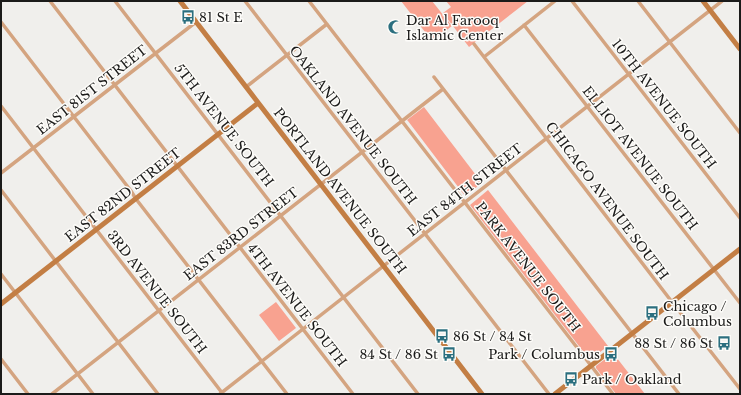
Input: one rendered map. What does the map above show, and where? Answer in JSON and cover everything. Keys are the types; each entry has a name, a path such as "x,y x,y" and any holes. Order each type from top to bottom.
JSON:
{"street":[{"name":"4TH AVENUE SOUTH","path":"50,1 353,394"},
{"name":"5TH AVENUE SOUTH","path":"116,1 418,394"},
{"name":"PORTLAND AVENUE SOUTH","path":"180,1 482,394"},
{"name":"OAKLAND AVENUE SOUTH","path":"245,1 549,394"},
{"name":"PARK AVENUE SOUTH","path":"309,1 613,394"},
{"path":"484,57 555,1"},
{"name":"10TH AVENUE SOUTH","path":"572,1 740,218"},
{"path":"638,1 740,133"},
{"path":"703,1 740,49"},
{"name":"EAST 84TH STREET","path":"222,394 722,1"},
{"path":"1,22 287,394"},
{"name":"EAST 81ST STREET","path":"1,174 196,22"},
{"path":"246,86 327,24"},
{"name":"ELLIOT AVENUE SOUTH","path":"524,25 740,303"},
{"name":"CHICAGO AVENUE SOUTH","path":"474,44 740,389"},
{"path":"434,77 679,394"},
{"name":"EAST 83RD STREET","path":"52,394 443,89"},
{"name":"EAST 82ND STREET","path":"1,304 258,103"},
{"name":"3RD AVENUE SOUTH","path":"1,106 222,394"},
{"path":"1,190 158,394"},
{"path":"555,394 740,249"},
{"path":"1,274 93,394"},
{"path":"1,359 28,394"}],"shaded area":[{"path":"401,1 432,1 452,26 432,41"},
{"path":"446,1 528,1 469,47 443,13 451,7"},
{"path":"424,107 482,183 465,196 407,120"},
{"path":"488,190 608,346 591,359 589,359 470,205"},
{"path":"276,302 296,328 279,341 259,315"},
{"path":"613,353 645,394 616,394 596,368 596,366"}],"place":[{"name":"81 St E","path":"188,17"},
{"name":"Dar Al Farooq Islamic Center","path":"395,27"},
{"name":"Chicago / Columbus","path":"652,313"},
{"name":"86 St / 84 St","path":"442,336"},
{"name":"88 St / 86 St","path":"724,343"},
{"name":"84 St / 86 St","path":"449,354"},
{"name":"Park / Columbus","path":"611,354"},
{"name":"Park / Oakland","path":"571,379"}]}
